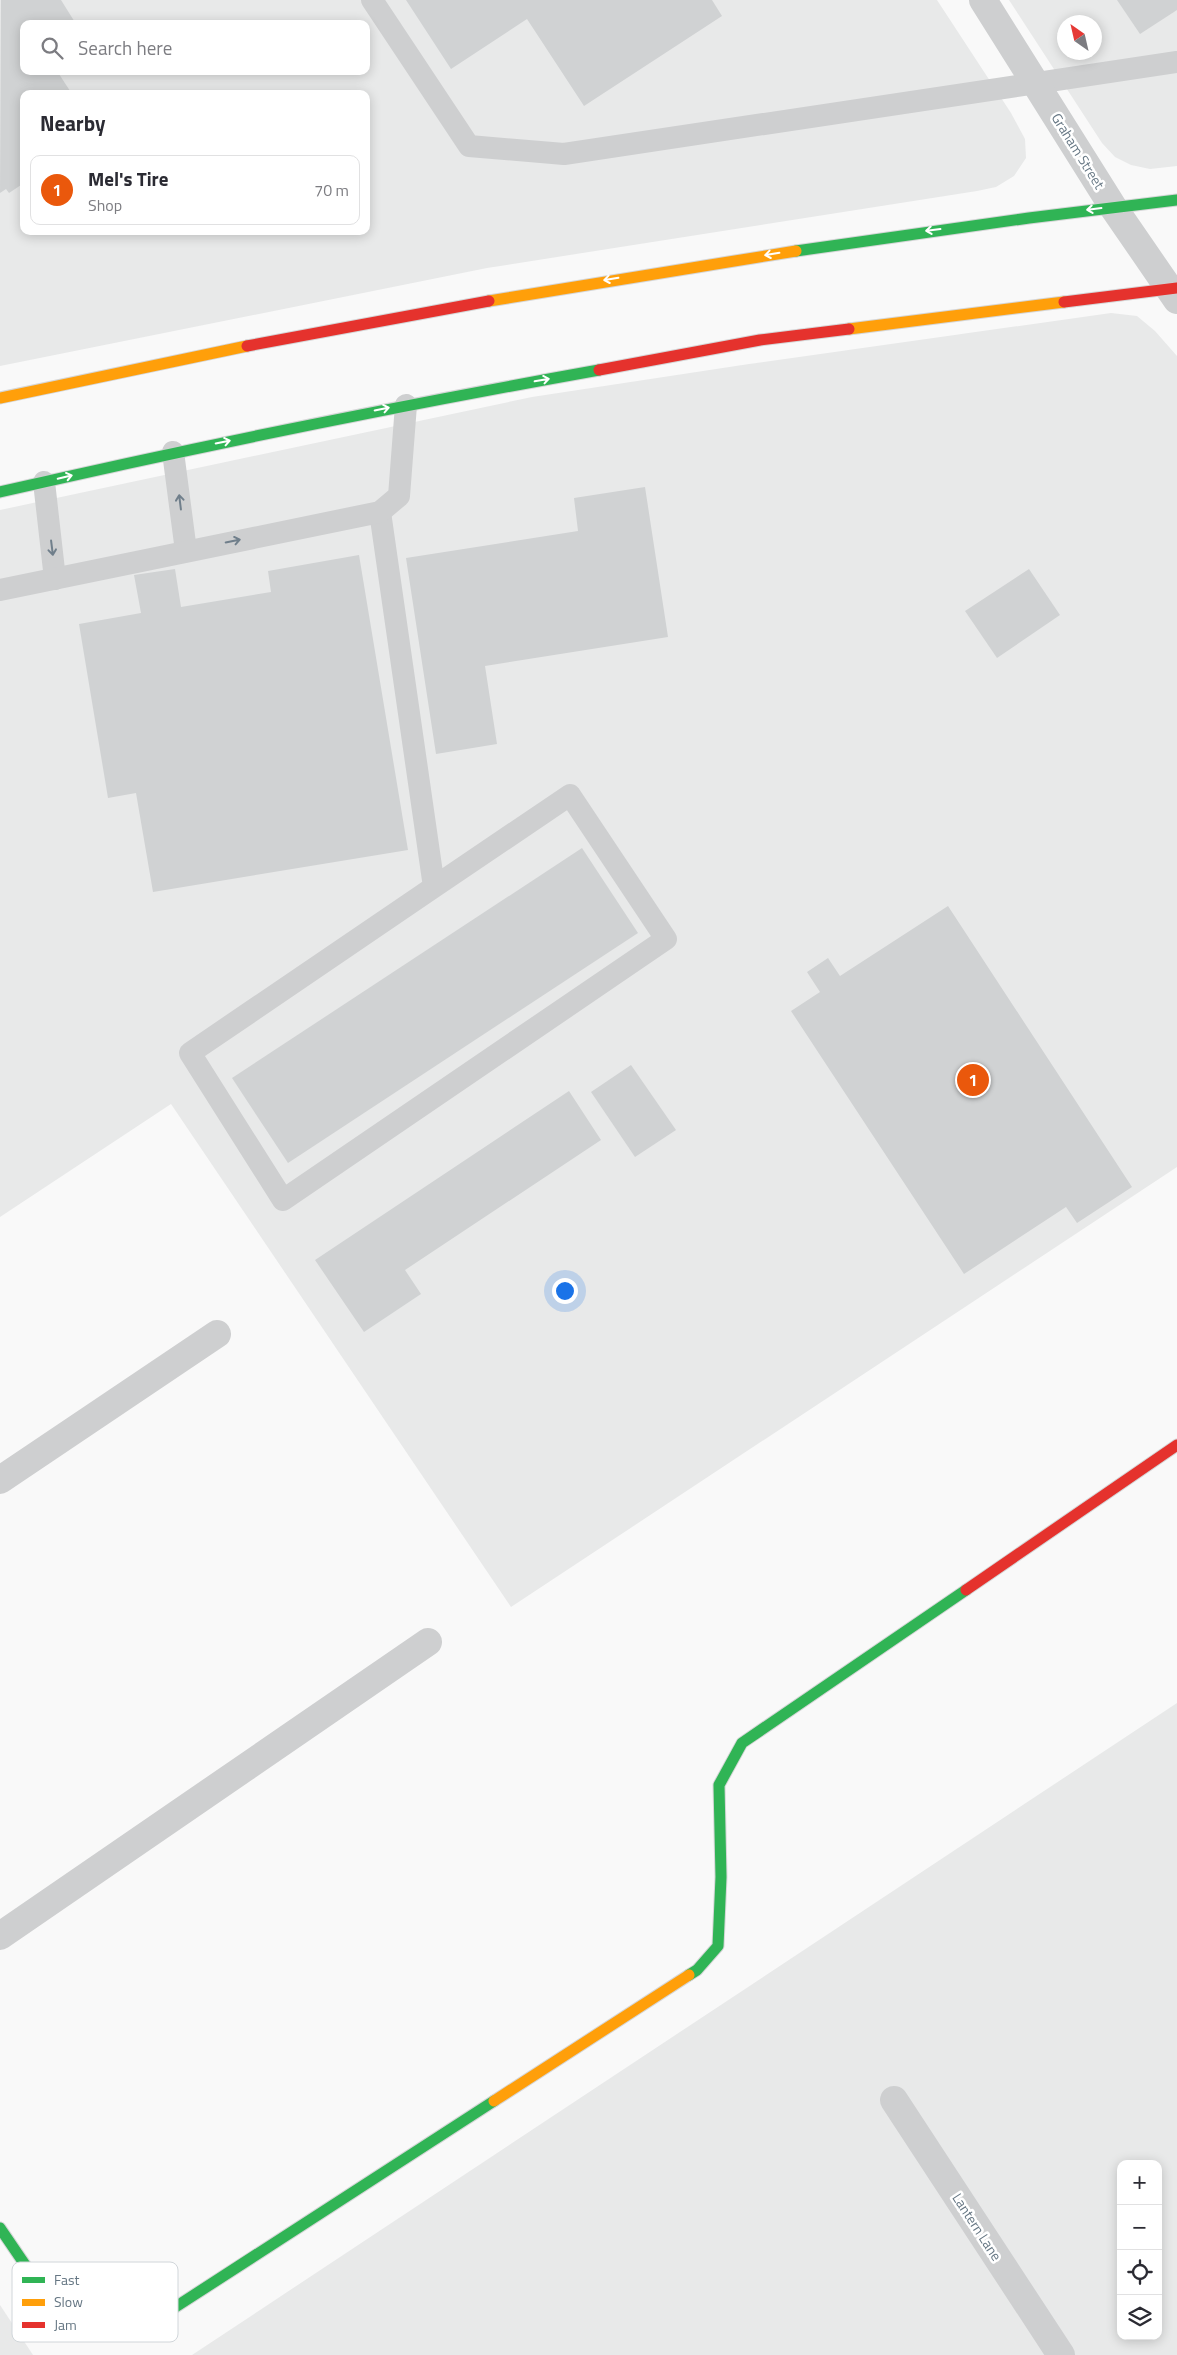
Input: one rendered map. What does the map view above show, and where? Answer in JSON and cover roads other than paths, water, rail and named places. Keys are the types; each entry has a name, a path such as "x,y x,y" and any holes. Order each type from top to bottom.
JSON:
{"main road":[{"path":"0,398 192,356 605,280 903,233 1177,200"},
{"path":"0,492 174,452 406,405 760,340 1174,292"},
{"path":"178,2306 697,1970 718,1946 721,1877 719,1785 742,1743 1177,1445"},
{"path":"0,2228 23,2262"}],"street":[{"name":"Graham Street","path":"983,0 1113,207 1174,292"},
{"path":"0,1480 217,1334"},
{"path":"0,1936 428,1642"},
{"name":"Lantern Lane","path":"894,2100 1060,2355"}],"lane":[{"path":"372,0 470,146 564,154 1177,62"},
{"path":"0,590 380,512 399,496 406,405"},
{"path":"174,452 186,551"},
{"path":"44,482 55,579"},
{"path":"380,512 434,887"},
{"path":"570,795 666,938 283,1200 190,1053 434,887 570,795"}],"place":[{"name":"Mel's Tire","path":"973,1080"}]}
